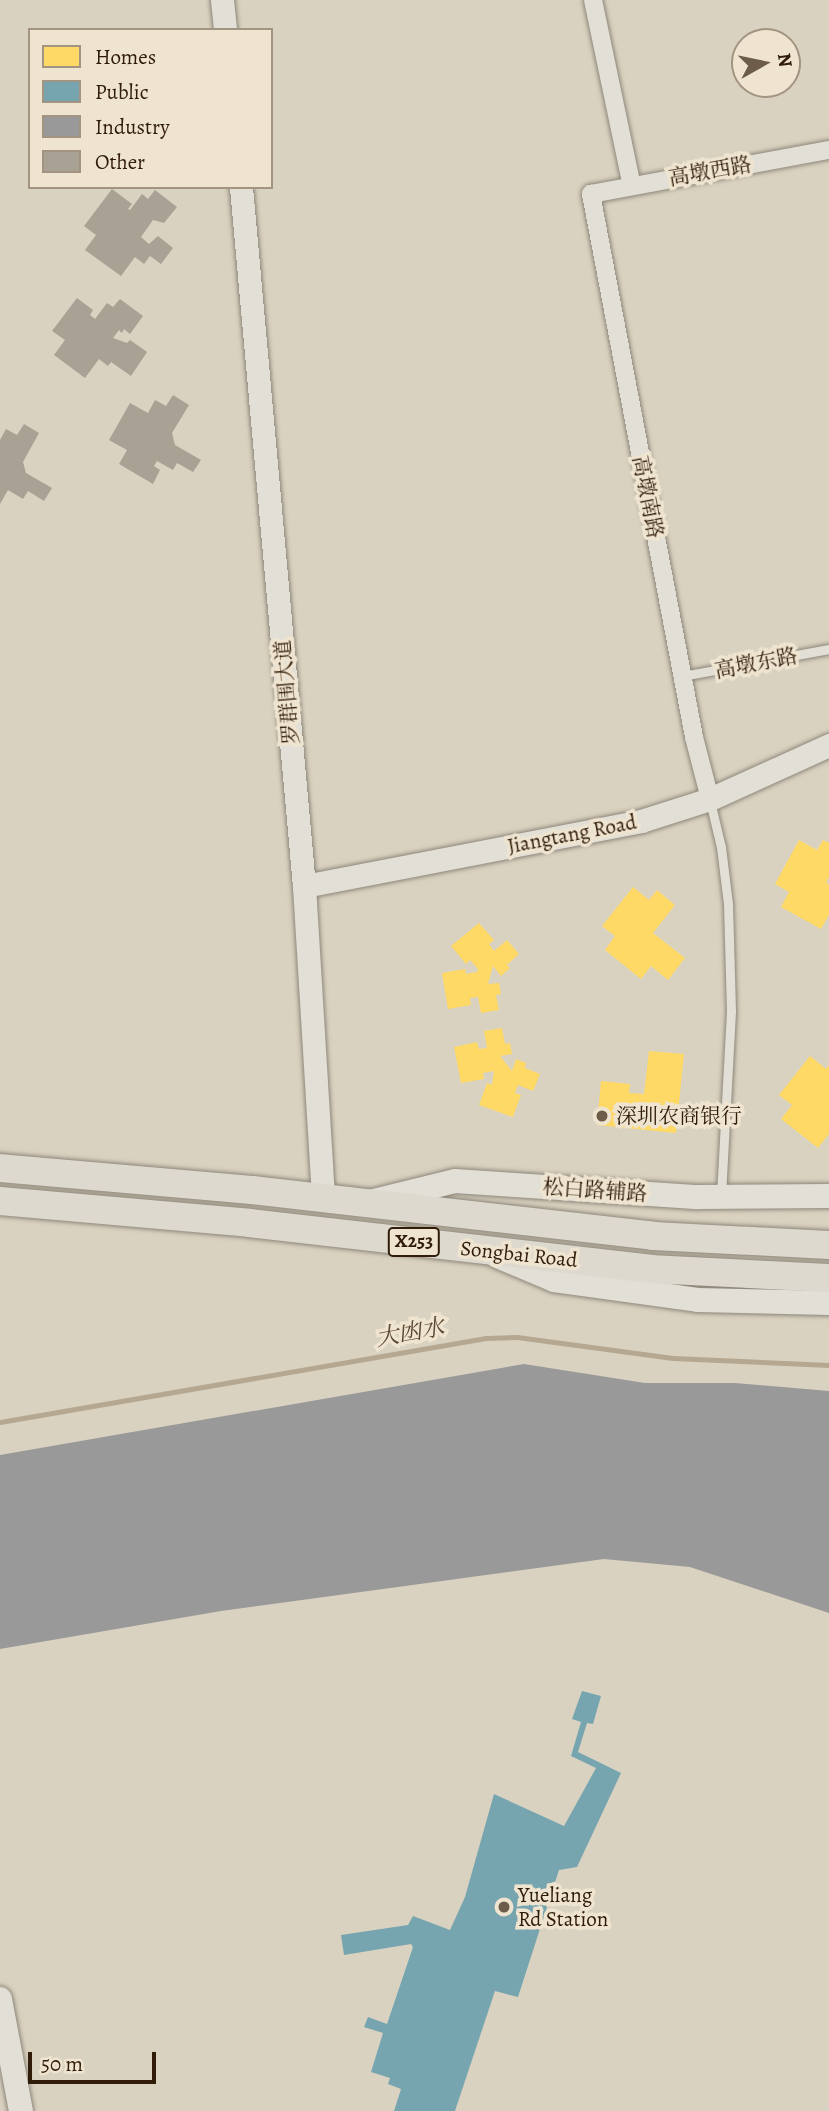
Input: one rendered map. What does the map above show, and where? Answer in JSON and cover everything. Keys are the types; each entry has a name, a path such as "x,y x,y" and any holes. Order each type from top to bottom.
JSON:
{"main road":[{"name":"Songbai Road","path":"0,1168 323,1198 653,1236 829,1245"},
{"name":"松白路辅路","path":"364,1203 454,1181 721,1197 829,1196"},
{"name":"Songbai Road","path":"0,1201 249,1223 650,1269 829,1278"},
{"path":"483,1250 554,1280 698,1300 829,1303"},
{"path":"0,1999 21,2111"}],"street":[{"path":"222,0 225,28"},
{"path":"593,0 632,186"},
{"name":"高墩西路","path":"591,194 829,150"},
{"name":"罗群围大道","path":"241,189 304,886 323,1198"},
{"name":"高墩南路","path":"591,194 682,677 710,799"},
{"name":"Jiangtang Road","path":"304,886 641,821 710,799 829,744"}],"lane":[{"name":"高墩东路","path":"682,677 829,649"},
{"path":"710,799 721,847 728,904 732,1012 721,1197"}],"building: Homes":[{"path":"799,840 817,850 823,840 829,843 829,877 826,883 829,884 829,915 821,929 781,907 789,892 775,884"},
{"path":"633,887 649,900 657,890 675,905 653,933 685,958 668,980 651,966 641,979 605,950 615,936 602,926"},
{"path":"479,923 494,940 489,944 494,951 507,940 519,954 507,965 510,968 501,976 493,966 488,984 499,983 501,994 496,995 499,1010 481,1013 478,997 470,998 471,1005 448,1009 442,973 465,969 466,974 477,972 478,969 470,960 466,964 451,946"},
{"path":"502,1028 505,1044 510,1043 512,1054 500,1056 512,1071 516,1059 526,1063 525,1068 540,1074 533,1091 518,1085 515,1093 521,1095 513,1117 479,1105 487,1083 492,1085 494,1071 483,1073 484,1079 461,1083 454,1047 477,1042 479,1049 487,1048 484,1031"},
{"path":"649,1051 684,1054 676,1133 597,1125 601,1081 630,1084 629,1093 644,1094"},
{"path":"810,1056 826,1069 829,1065 829,1134 818,1148 781,1119 792,1105 779,1095"}],"building: Public":[{"name":"Yueliang Rd Station","path":"582,1691 601,1696 593,1724 587,1723 578,1752 621,1773 577,1867 559,1870 518,1997 495,1991 455,2111 394,2111 401,2089 388,2084 390,2078 371,2072 383,2033 364,2027 368,2017 387,2024 413,1947 411,1944 344,1955 341,1935 408,1925 413,1916 450,1930 465,1897 494,1794 564,1826 596,1768 571,1756 581,1722 572,1719"}],"building: Industry":[{"path":"524,1364 645,1383 735,1383 829,1391 829,1613 690,1567 604,1559 221,1611 0,1649 0,1455"}],"building: Other":[{"path":"112,189 132,204 128,209 130,210 142,194 148,199 155,190 177,207 164,223 153,220 141,237 149,244 158,236 173,248 161,264 150,256 144,264 135,257 121,276 85,250 96,235 84,226"},
{"path":"77,298 93,310 90,315 95,319 107,303 113,307 120,299 143,316 130,334 124,329 122,333 119,330 113,338 127,343 130,340 147,352 131,376 111,362 108,366 99,359 85,378 54,355 65,340 52,331"},
{"path":"173,395 189,405 172,433 175,445 201,460 193,472 177,463 173,470 157,461 154,466 160,470 153,484 119,464 127,450 109,440 130,403 148,413 155,400 166,406"},
{"path":"24,424 39,433 23,462 26,473 52,488 44,501 28,491 23,499 8,490 0,504 0,440 6,429 17,435"}],"waterway":[{"name":"大凼水","path":"0,1422 486,1338 517,1337 673,1358 829,1365"}],"place":[{"name":"深圳农商银行","path":"602,1116"},
{"name":"Yueliang Rd Station","path":"504,1907"}]}
